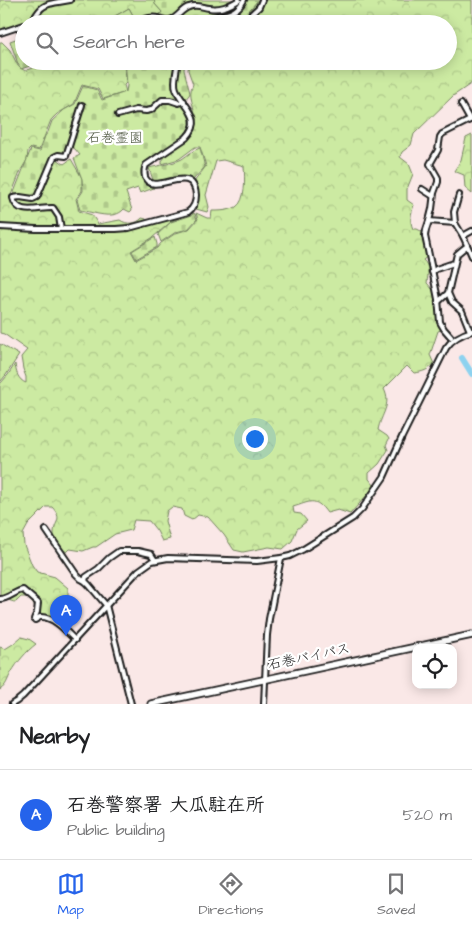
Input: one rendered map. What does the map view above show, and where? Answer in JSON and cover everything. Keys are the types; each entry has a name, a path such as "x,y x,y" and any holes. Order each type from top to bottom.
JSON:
{"highway":[{"name":"石巻バイパス","path":"151,704 472,635"}],"street":[{"path":"36,15 44,6 70,0"},
{"path":"178,15 191,6 213,9 230,6 239,0"},
{"path":"225,15 235,11 244,0"},
{"path":"251,15 259,7 262,0"},
{"path":"0,32 15,28"},
{"path":"0,227 16,229 129,228 191,210 196,202 196,196 195,189 188,181 178,179 154,184 146,179 144,174 144,169 150,162 186,138 194,124 191,112 176,90 177,70"},
{"path":"118,115 136,110 151,110 162,100 179,103 184,101"},
{"path":"61,229 59,217 53,208 26,210 14,203 13,198 20,196 33,199 37,197 54,157 58,155 66,156 82,104"},
{"path":"451,337 440,322 425,236 433,196 438,182 438,178 430,164 438,150 442,134 471,119 461,104"},
{"path":"422,190 433,196"},
{"path":"459,195 454,212 455,223 472,256"},
{"path":"429,221 455,223"},
{"path":"463,236 472,231"},
{"path":"12,704 23,696 138,570 154,560 185,558 258,561 281,558 302,550 357,515 384,477 446,348 456,338 471,331 462,311 452,302 448,293 457,254 467,246"},
{"path":"432,272 454,263"},
{"path":"438,302 448,293"},
{"path":"46,530 76,574 85,581 106,605 132,704"},
{"path":"85,581 86,577 119,551 138,551 150,554 154,560"},
{"path":"264,704 268,619 281,558"},
{"path":"0,600 23,590 38,603 35,620 40,617 48,618 75,640"}],"green space":[{"path":"0,0 154,0 162,12 160,15 133,15 129,8 117,15 15,15 15,30 0,32"},
{"path":"154,0 191,0 192,3 177,15 160,15 162,12"},
{"path":"191,0 241,0 234,8 224,13 180,15 193,3"},
{"path":"247,0 258,0 245,15 229,15 242,7"},
{"path":"258,0 472,0 472,83 453,96 414,134 411,145 402,152 400,157 409,164 413,174 407,189 407,200 414,205 411,223 413,229 423,232 428,256 423,260 428,268 427,283 434,291 441,330 438,331 430,355 434,364 430,368 414,373 407,366 384,389 387,400 378,430 389,439 386,445 388,450 379,464 369,473 369,479 375,486 350,514 338,510 327,513 315,502 308,502 293,507 294,513 301,514 307,521 297,529 292,541 283,549 269,547 243,552 234,550 208,517 198,515 192,520 184,516 182,509 172,507 167,511 165,521 170,539 162,541 149,521 134,520 131,530 115,534 96,547 83,551 70,549 67,552 60,547 54,536 54,529 58,520 56,511 52,507 46,507 28,525 23,534 24,545 37,572 55,577 68,588 67,602 61,610 47,616 37,610 29,597 21,597 16,602 0,596 0,384 15,364 18,375 26,383 21,357 27,350 0,333 0,42 10,50 15,60 15,70 125,70 126,83 124,85 126,92 103,99 98,89 82,85 74,104 51,120 39,150 31,148 28,151 27,160 11,195 17,198 39,200 57,159 64,164 71,159 82,178 82,191 76,199 79,211 92,215 98,224 120,220 132,223 142,218 146,219 147,226 191,213 172,221 152,238 131,251 136,260 157,248 176,233 189,229 198,219 196,213 211,218 212,211 236,207 242,200 245,182 244,166 223,160 216,161 206,195 209,207 207,212 196,209 199,196 194,182 206,166 200,147 195,147 179,159 162,164 167,154 193,135 196,119 191,97 193,84 188,70 457,70 457,15 245,15"},
{"path":"129,8 133,15 117,15"},
{"path":"15,39 15,55 10,41"},
{"name":"石巻霊園","path":"126,70 174,70 173,89 190,121 185,134 142,165 141,173 143,179 154,188 140,193 138,188 126,192 132,210 130,212 124,209 120,213 109,215 80,210 77,200 83,191 82,179 74,158 80,155 70,146 67,157 56,157 37,199 32,200 13,195 31,149 40,151 52,121 64,110 75,104 83,86 97,90 102,100 126,92"},
{"path":"178,70 184,70 190,93 185,100 177,86"},
{"path":"472,135 472,194 465,188 464,175 454,171 461,160 466,138"},
{"path":"200,148 205,167 192,181 177,178 154,183 149,168 178,161"},
{"path":"193,213 197,219 188,229 176,232 161,242 158,234 171,222"},
{"path":"155,237 157,247 136,259 132,251"},
{"path":"0,344 19,355 0,382"},
{"path":"21,637 29,639 36,644 19,661 6,684 0,690 0,647 5,649"}],"waterway":[{"path":"462,358 472,374"}],"place":[{"name":"石巻警察署 大瓜駐在所","path":"66,636"}]}
